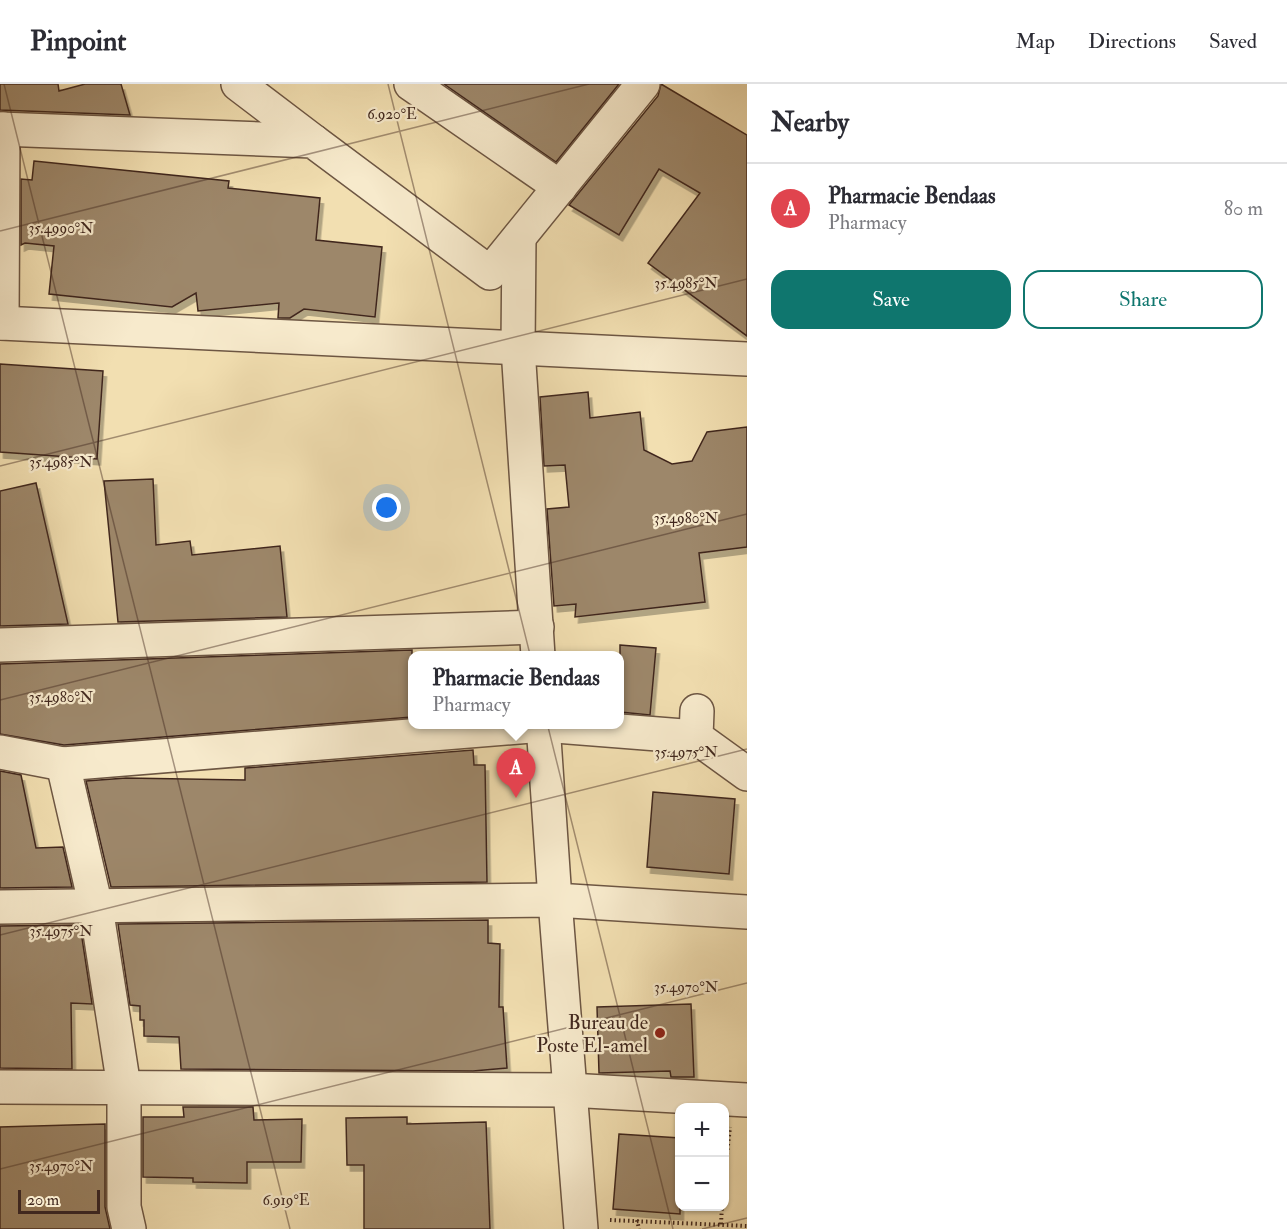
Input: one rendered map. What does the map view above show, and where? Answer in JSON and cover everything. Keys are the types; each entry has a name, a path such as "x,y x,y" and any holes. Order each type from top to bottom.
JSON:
{"street":[{"path":"238,84 490,273 643,84"},
{"path":"411,84 560,187"},
{"path":"314,141 2,129 1,323 747,359"},
{"path":"0,645 537,641 518,348 519,238"},
{"path":"624,724 696,724 747,774"},
{"path":"0,752 63,764 494,729"},
{"path":"543,729 580,1225"},
{"path":"63,764 96,907 124,1088 124,1207 129,1229"},
{"path":"0,908 555,900 747,912"},
{"path":"0,1087 569,1090 740,1100"}],"path":[{"path":"729,1157 740,1100"},
{"path":"721,1224 722,1211"},
{"path":"580,1225 638,1220 747,1226"},
{"path":"638,1220 639,1229"}],"building":[{"path":"0,84 58,84 59,91 85,84 121,84 130,115 0,110"},
{"path":"444,84 619,84 556,162"},
{"path":"661,84 747,135 747,336 648,263 700,193 659,169 619,235 569,205 658,96"},
{"path":"34,161 229,181 228,188 320,198 316,240 382,247 375,317 304,309 290,318 278,318 279,303 198,311 196,293 172,307 49,294 54,246 25,243 21,245 21,179 32,180"},
{"path":"0,364 103,371 97,459 0,452"},
{"path":"588,392 590,418 640,412 644,450 672,464 692,461 707,432 747,427 747,547 699,553 705,602 575,617 576,604 554,606 547,509 569,507 565,465 544,466 540,397"},
{"path":"153,479 156,545 190,541 192,555 280,546 287,617 118,622 104,481"},
{"path":"36,483 68,624 0,626 0,491"},
{"path":"620,645 656,648 650,715 624,712 624,651 620,651"},
{"path":"412,650 408,651 408,717 64,745 0,734 0,664"},
{"path":"473,750 474,765 485,765 487,882 111,887 86,781 126,778 245,780 245,768"},
{"path":"0,771 21,775 36,848 63,847 72,887 0,888"},
{"path":"653,792 735,799 729,874 647,867"},
{"path":"488,920 488,943 500,944 499,1007 503,1007 507,1068 473,1071 181,1069 179,1037 144,1036 144,1020 140,1020 140,1006 130,1005 118,924"},
{"path":"80,925 92,1004 71,1003 72,1069 0,1068 0,926"},
{"path":"691,1004 694,1077 671,1077 670,1071 599,1073 597,1007"},
{"path":"183,1107 253,1107 254,1120 302,1119 301,1162 247,1162 247,1183 193,1182 193,1178 143,1177 143,1117 184,1117"},
{"path":"407,1117 407,1124 486,1122 490,1229 364,1229 364,1165 347,1165 346,1118"},
{"path":"105,1124 105,1207 110,1229 0,1229 0,1127"},
{"path":"619,1134 675,1138 675,1211 680,1211 680,1214 613,1209"}],"place":[{"name":"Pharmacie Bendaas","path":"516,798"},
{"name":"Bureau de Poste El-amel","path":"660,1033"}]}
